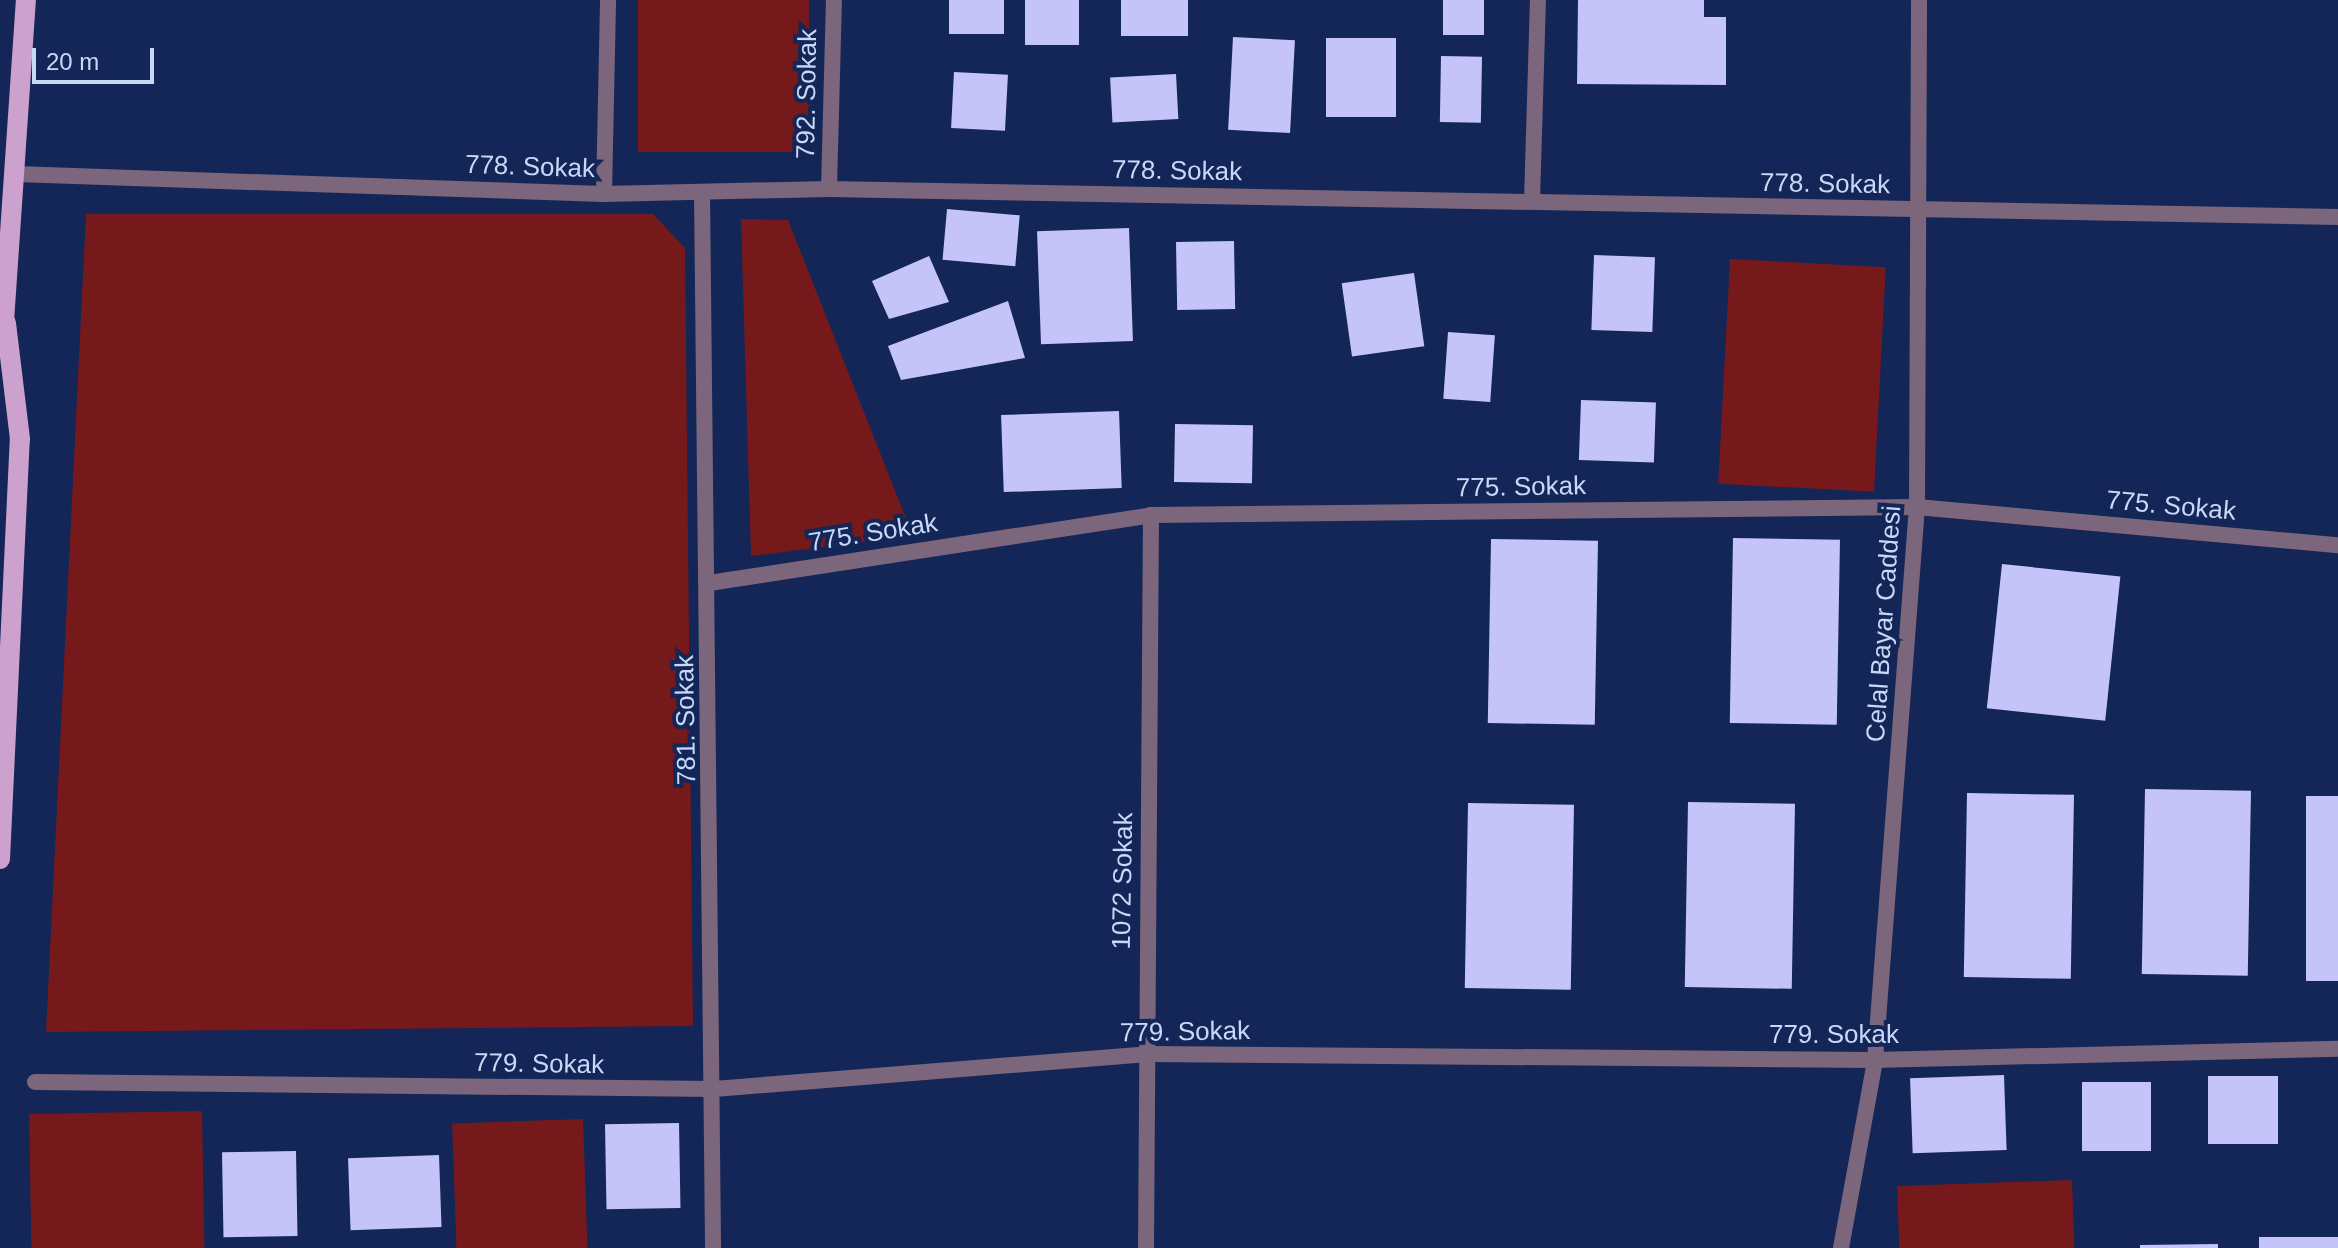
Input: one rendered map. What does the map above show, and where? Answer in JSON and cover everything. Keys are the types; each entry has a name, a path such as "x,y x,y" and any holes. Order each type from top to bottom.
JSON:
{"main road":[{"path":"0,351 6,323 26,0"},
{"path":"0,859 20,439 6,323"}],"street":[{"path":"604,194 608,0"},
{"name":"792. Sokak","path":"829,189 834,0"},
{"path":"1532,201 1538,0"},
{"name":"Celal Bayar Caddesi","path":"1841,1248 1875,1060 1917,507 1919,0"},
{"name":"778. Sokak","path":"16,174 604,194 829,189 2338,217"},
{"name":"781. Sokak","path":"702,192 709,583 713,1248"},
{"name":"775. Sokak","path":"709,583 1151,515 1917,507 2338,545"},
{"name":"1072 Sokak","path":"1146,1248 1151,515"},
{"name":"779. Sokak","path":"35,1082 714,1089 1145,1054 1875,1060 2338,1049"}],"shaded area":[{"path":"638,0 809,0 809,152 638,152"},
{"path":"86,214 653,214 685,248 693,1026 46,1032"},
{"path":"741,219 788,220 913,536 751,556"},
{"path":"1730,259 1886,267 1874,492 1718,484"},
{"path":"202,1111 204,1248 31,1248 29,1114"},
{"path":"583,1119 588,1248 456,1248 452,1124"},
{"path":"2072,1180 2074,1248 1899,1248 1897,1186"}],"building":[{"path":"949,0 1004,0 1004,34 949,34"},
{"path":"1025,0 1079,0 1079,45 1025,45"},
{"path":"1121,0 1188,0 1188,36 1121,36"},
{"path":"1443,0 1484,0 1484,35 1443,35"},
{"path":"1578,0 1704,0 1704,17 1726,17 1726,85 1577,84"},
{"path":"1233,37 1295,40 1290,133 1228,130"},
{"path":"1326,38 1396,38 1396,117 1326,117"},
{"path":"1441,56 1482,57 1481,123 1440,122"},
{"path":"954,72 1008,75 1005,131 951,128"},
{"path":"1176,74 1178,119 1112,122 1110,77"},
{"path":"947,209 1020,215 1015,266 943,260"},
{"path":"1129,228 1133,341 1041,344 1037,231"},
{"path":"1234,241 1235,309 1177,310 1176,242"},
{"path":"1594,255 1655,257 1652,332 1591,330"},
{"path":"929,256 949,302 889,319 872,281"},
{"path":"1414,273 1424,346 1352,356 1342,283"},
{"path":"1008,301 1025,358 901,380 888,346"},
{"path":"1448,332 1495,335 1490,402 1443,399"},
{"path":"1581,400 1656,403 1654,463 1579,460"},
{"path":"1119,411 1122,488 1004,492 1001,415"},
{"path":"1175,424 1253,425 1252,483 1174,482"},
{"path":"1733,538 1840,540 1837,725 1730,723"},
{"path":"1491,539 1598,541 1595,725 1488,723"},
{"path":"2002,564 2120,576 2105,721 1987,708"},
{"path":"2145,789 2251,791 2248,976 2142,974"},
{"path":"1967,793 2074,795 2071,979 1964,977"},
{"path":"2306,796 2338,796 2338,981 2306,981"},
{"path":"1688,802 1795,804 1792,989 1685,987"},
{"path":"1468,803 1574,805 1571,990 1465,988"},
{"path":"2004,1075 2007,1150 1913,1153 1910,1078"},
{"path":"2208,1076 2278,1076 2278,1144 2208,1144"},
{"path":"2082,1082 2151,1082 2151,1151 2082,1151"},
{"path":"679,1123 680,1208 606,1209 605,1124"},
{"path":"296,1151 297,1236 223,1237 222,1152"},
{"path":"439,1155 442,1227 351,1230 348,1158"},
{"path":"2259,1237 2338,1237 2338,1248 2259,1248"},
{"path":"2218,1244 2218,1248 2140,1248 2140,1245"}]}
